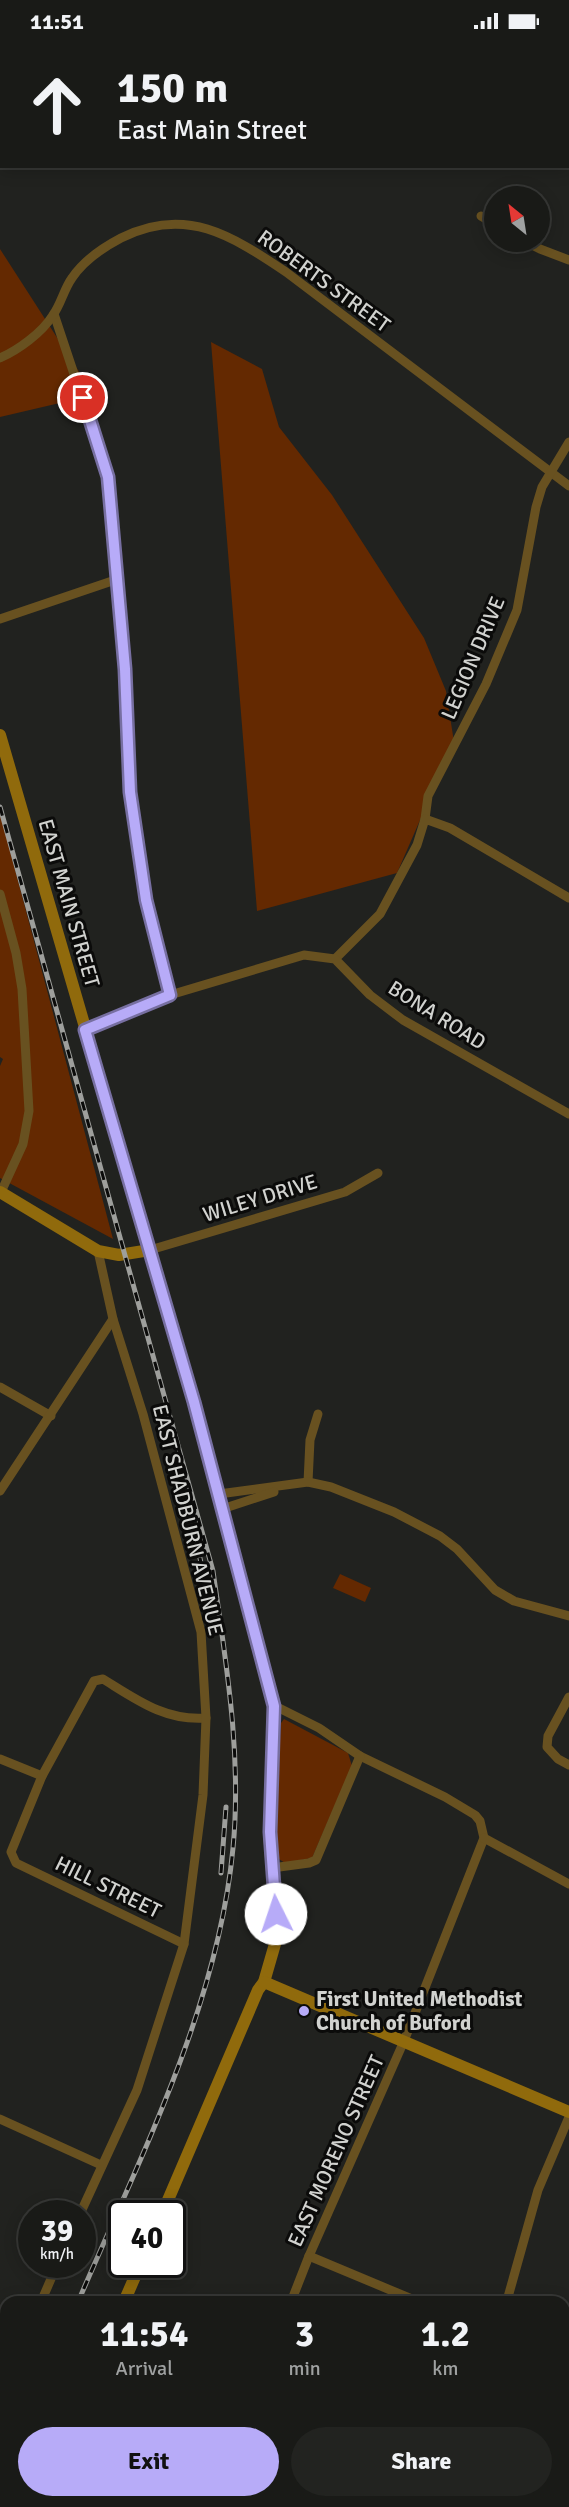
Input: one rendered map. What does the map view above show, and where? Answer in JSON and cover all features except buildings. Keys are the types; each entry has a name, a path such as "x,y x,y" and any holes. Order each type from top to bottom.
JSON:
{"street":[{"name":"ROBERTS STREET","path":"0,358 28,340 54,314 72,277 92,255 116,241 153,226 181,222 206,229 249,248 286,272 569,486"},
{"path":"550,252 569,260"},
{"path":"54,314 108,477 125,669 130,792 146,900 170,995"},
{"name":"LEGION DRIVE","path":"335,959 380,914 417,845 425,819 428,796 486,684 517,610 536,507 542,487 569,442"},
{"path":"0,619 118,579"},
{"name":"EAST MAIN STREET","path":"0,735 219,1494 274,1706 270,1832 278,1937 264,1982 258,1990 168,2200"},
{"path":"425,819 450,828 569,898"},
{"path":"0,894 16,953 22,989 29,1111 23,1144 1,1192 98,1251 119,1255 150,1250"},
{"path":"85,1030 170,995 304,955 335,959"},
{"name":"BONA ROAD","path":"335,959 370,995 403,1020 569,1114"},
{"name":"WILEY DRIVE","path":"150,1250 345,1192 378,1173"},
{"name":"EAST SHADBURN AVENUE","path":"86,2200 137,2090 184,1944 203,1796 206,1718 201,1632 143,1414 113,1319 98,1251"},
{"path":"0,1491 113,1319"},
{"path":"0,1387 51,1416"},
{"path":"308,1482 310,1440 318,1414"},
{"path":"219,1494 308,1482 331,1486 394,1512 449,1543 495,1590 514,1601 569,1616"},
{"path":"222,1509 287,1486"},
{"path":"0,1758 42,1776 93,1681 103,1680 166,1713 186,1719 206,1718"},
{"path":"569,1697 548,1736 547,1748 569,1766"},
{"path":"274,1706 319,1728 360,1756 446,1797 475,1815 480,1821 484,1838 569,1884"},
{"path":"272,1868 316,1860 360,1756"},
{"name":"HILL STREET","path":"42,1776 10,1852 16,1863 184,1944"},
{"name":"EAST MORENO STREET","path":"293,2296 404,2040 484,1838"},
{"path":"264,1982 569,2112"},
{"path":"508,2296 538,2190 569,2117"},
{"path":"0,2119 101,2165"},
{"path":"309,2256 405,2296"},
{"path":"44,2296 51,2278"},
{"path":"127,2296 134,2278"}],"shaded area":[{"path":"0,249 94,395 0,417"},
{"path":"211,342 262,369 279,427 332,495 424,638 446,691 454,742 397,873 257,911"},
{"path":"0,813 113,1239 0,1178 0,1066 3,1059 0,1057"},
{"path":"340,1574 371,1588 365,1602 333,1588"},
{"path":"284,1719 348,1753 352,1766 312,1858 285,1863 279,1859 275,1818 281,1723"}],"railway":[{"path":"0,807 213,1571 231,1709 236,1778 233,1848 225,1907 194,2023 150,2137 81,2296"},
{"path":"196,1540 211,1608"},
{"path":"221,1873 226,1807"}],"place":[{"name":"First United Methodist Church of Buford","path":"304,2011"}],"route":[{"path":"83,398 98,439 108,477 125,669 130,792 146,900 170,995 85,1030 194,1402 274,1706 270,1832 276,1914"}]}
